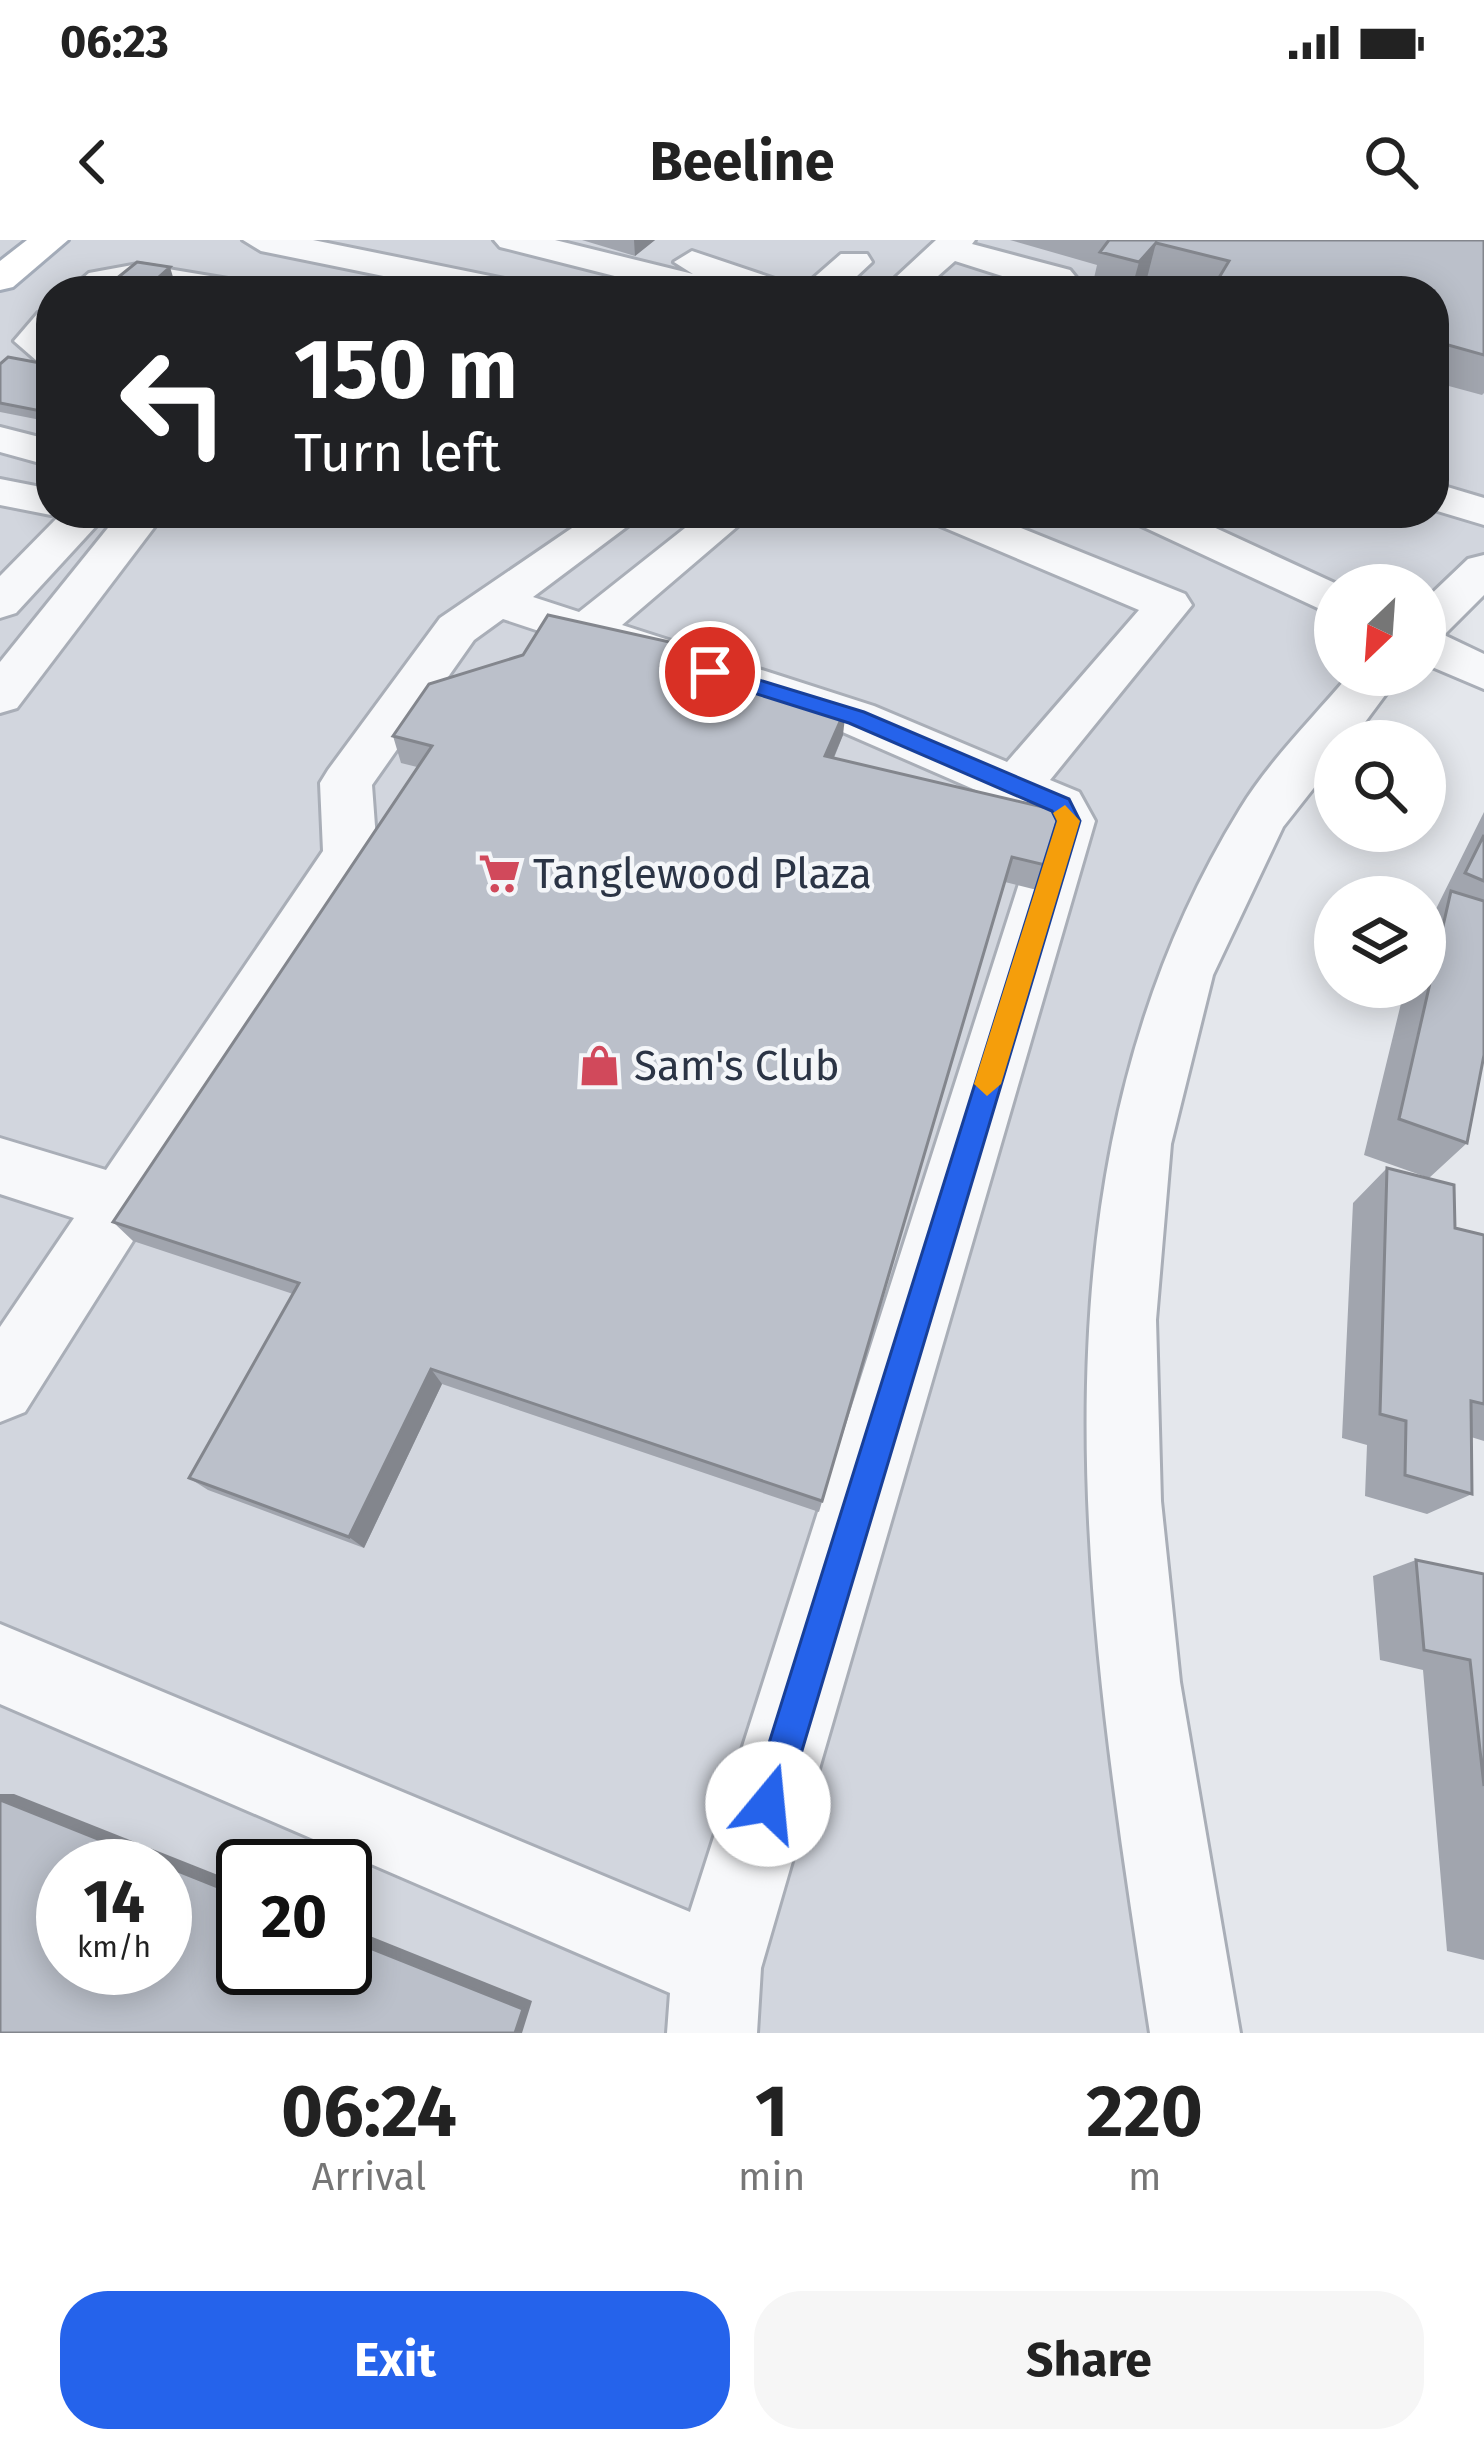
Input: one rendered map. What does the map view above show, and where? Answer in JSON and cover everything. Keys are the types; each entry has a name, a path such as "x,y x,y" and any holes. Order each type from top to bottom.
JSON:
{"main road":[{"path":"0,280 50,240"}],"street":[{"path":"261,240 386,251 464,276"},
{"path":"512,240 657,276"},
{"path":"916,276 952,244 1051,276"},
{"path":"360,276 386,251"},
{"path":"692,262 737,276"},
{"path":"837,276 854,262"},
{"path":"109,276 146,276"},
{"path":"0,439 36,449"},
{"path":"1461,504 1484,467"},
{"path":"0,492 36,499"},
{"path":"0,603 20,557 64,528"},
{"path":"0,696 120,528"},
{"path":"0,1388 350,854 346,783 457,629 602,528"},
{"path":"584,632 712,528"},
{"path":"982,528 1169,605 1016,786"},
{"path":"1180,528 1314,591"},
{"path":"1446,606 1484,569"},
{"path":"5,1676 715,2000 1068,821 1060,805 856,718 499,602"},
{"path":"1446,655 1484,673"},
{"path":"1195,2033 1132,1648 1118,1378 1126,1237 1156,1081 1193,950 1278,788 1355,696"},
{"path":"0,1166 121,1204"}],"shaded area":[{"path":"0,240 1484,240 1484,569 1446,606 1446,564 1314,564 1314,696 1358,696 1337,720 1314,720 1314,746 1278,788 1138,1156 1195,2033 0,2033"}],"building":[{"path":"1109,240 1484,240 1484,355 1449,345 1449,276 1220,276 1229,261 1156,243 1139,262 1100,252"},
{"path":"137,262 170,267 160,276 120,276"},
{"path":"8,357 36,362 36,410 0,403 0,364"},
{"name":"Sam's Club","path":"548,615 674,643 661,666 846,708 825,756 1060,811 1045,865 1012,857 822,1501 431,1369 349,1537 189,1478 299,1283 113,1222 432,746 393,736 429,684 523,655"},
{"path":"1484,835 1484,881 1465,873"},
{"path":"1451,891 1484,901 1484,1055 1467,1143 1399,1119 1424,1008 1446,1008 1446,913"},
{"path":"1387,1168 1454,1185 1455,1228 1484,1235 1484,1404 1471,1401 1472,1494 1405,1475 1406,1421 1380,1414"},
{"path":"1416,1560 1484,1574 1484,1786 1470,1660 1424,1650"},
{"path":"0,1800 98,1839 36,1839 36,1995 192,1995 192,1877 216,1886 216,1995 372,1995 372,1949 523,2009 515,2033 0,2033"}],"slow traffic":[{"path":"987,1084 1068,821 1065,813"}],"place":[{"name":"Tanglewood Plaza","path":"499,873"},
{"name":"Sam's Club","path":"600,1065"}],"route":[{"path":"710,672 856,718 1060,805 1068,821 768,1804"}]}
